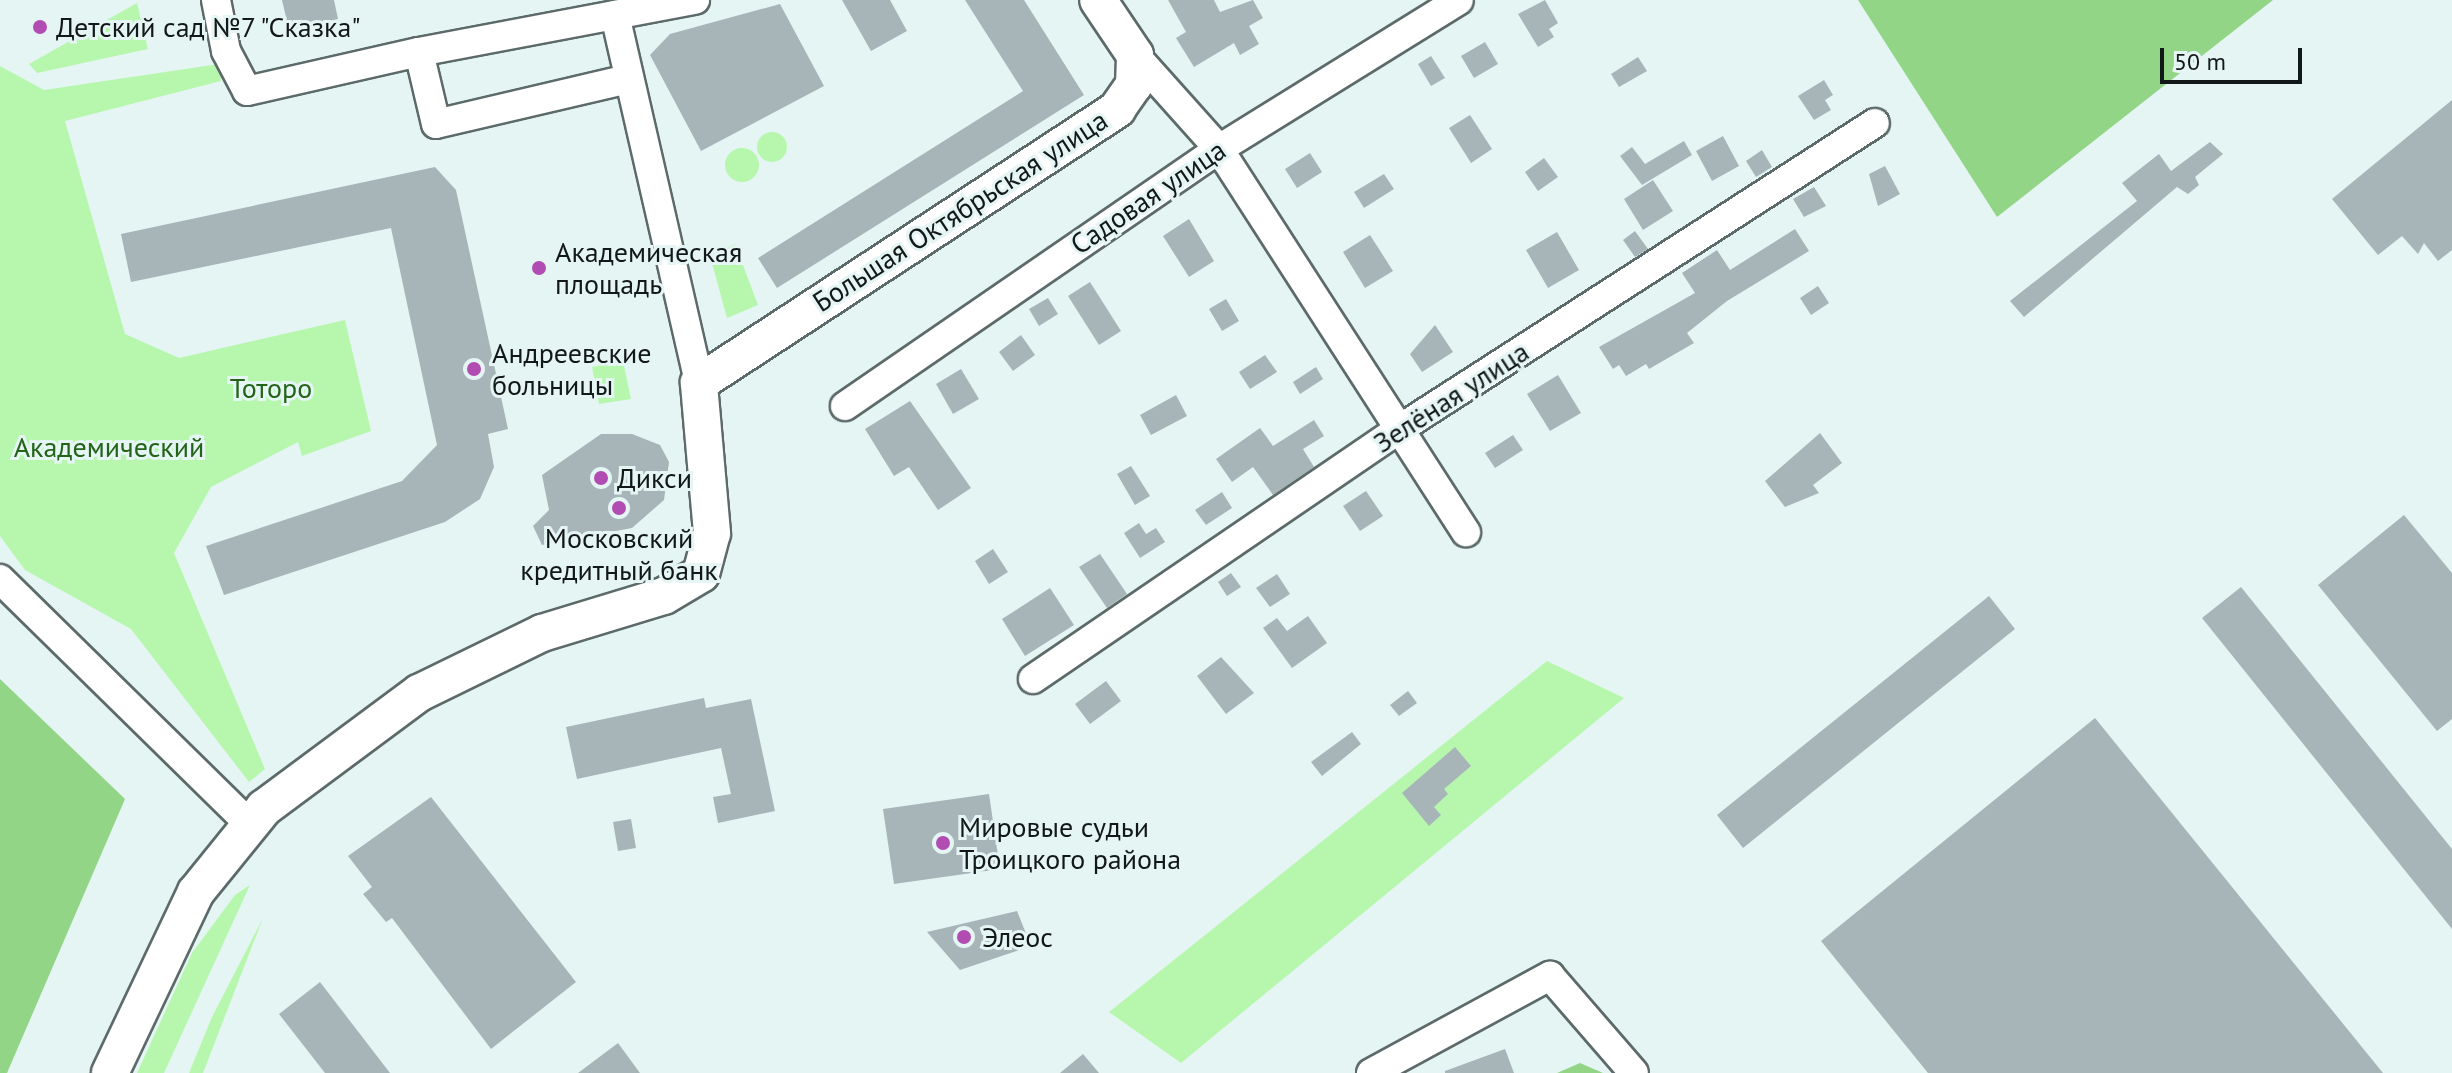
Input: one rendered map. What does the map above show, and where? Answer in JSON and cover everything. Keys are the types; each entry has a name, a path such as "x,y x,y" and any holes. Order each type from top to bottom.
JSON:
{"main road":[{"path":"1098,0 1135,55"},
{"name":"Большая Октябрьская улица","path":"699,383 1117,109 1134,85 1135,55"},
{"path":"110,1073 196,892 250,825 321,761 419,693 542,633 664,596 701,574 712,533 699,383"}],"street":[{"path":"216,0 226,51 247,91 419,52 695,0"},
{"name":"Садовая улица","path":"845,406 1219,149 1459,0"},
{"path":"615,15 699,383"},
{"path":"419,52 436,124 628,79"},
{"path":"1135,55 1219,149 1466,532"},
{"name":"Зелёная улица","path":"1033,679 1398,430 1875,123"},
{"path":"0,579 250,825"},
{"path":"1371,1073 1550,976 1634,1073"}],"green space":[{"path":"1858,0 2273,0 1997,217"},
{"path":"137,3 148,49 37,73 29,64"},
{"name":"Академический","path":"219,64 221,81 65,121 125,334 179,358 345,320 371,431 302,456 298,442 211,487 174,553 265,769 249,782 131,629 25,570 0,536 0,66 44,90"},
{"path":"772,132 783,136 787,147 783,158 772,162 761,158 757,147 761,136"},
{"path":"742,148 754,153 759,165 754,177 742,182 730,177 725,165 730,153"},
{"path":"735,244 758,305 727,318 710,256"},
{"path":"623,361 631,399 599,404 592,367"},
{"path":"1547,661 1624,698 1181,1063 1109,1012"},
{"path":"0,679 125,799 7,1073 0,1073"},
{"path":"250,885 164,1073 137,1073 192,953 235,895"},
{"path":"263,918 203,1073 189,1073 212,1017"},
{"path":"1580,1063 1603,1073 1557,1073"}],"building":[{"path":"282,0 334,0 338,19 289,30"},
{"path":"842,0 890,0 907,31 871,51"},
{"path":"965,0 1024,0 1084,95 777,288 758,258 1023,91"},
{"path":"1168,0 1214,0 1220,12 1253,0 1263,18 1249,26 1259,44 1240,55 1234,43 1194,67 1176,38 1186,32"},
{"path":"1545,0 1558,23 1549,29 1554,37 1538,47 1518,14"},
{"path":"780,4 824,86 701,151 650,55 670,34"},
{"path":"1485,42 1498,64 1474,78 1461,56"},
{"path":"1431,56 1445,78 1431,86 1418,64"},
{"path":"1638,57 1647,71 1619,87 1611,74"},
{"path":"1824,80 1833,95 1825,100 1831,110 1814,120 1798,96"},
{"path":"2452,100 2452,250 2438,261 2424,243 2418,254 2402,236 2378,255 2332,199"},
{"path":"1470,115 1492,149 1471,163 1449,128"},
{"path":"1723,136 1739,166 1712,181 1696,151"},
{"path":"1684,141 1692,155 1642,185 1620,156 1632,147 1645,164"},
{"path":"2210,142 2223,154 2195,177 2199,185 2188,194 2177,187 2024,317 2010,301 2137,201 2122,183 2159,154 2171,171"},
{"path":"1762,150 1772,167 1756,177 1746,161"},
{"path":"1310,153 1322,172 1297,188 1285,169"},
{"path":"1544,158 1558,177 1538,191 1525,172"},
{"path":"1885,166 1900,194 1878,206 1869,174"},
{"path":"435,167 456,190 508,429 488,434 494,467 480,499 445,522 224,595 206,546 402,481 437,445 391,228 131,282 121,234"},
{"path":"1384,174 1394,189 1364,208 1354,192"},
{"path":"1653,180 1673,211 1643,230 1624,199"},
{"path":"1814,187 1826,206 1804,217 1793,199"},
{"path":"1189,219 1214,261 1189,277 1163,236"},
{"path":"1795,229 1809,251 1727,301 1687,333 1694,343 1649,369 1646,364 1626,376 1619,365 1613,369 1599,347 1695,293 1682,273 1717,250 1730,270"},
{"path":"1635,231 1648,249 1635,257 1623,240"},
{"path":"1557,232 1579,270 1548,288 1526,250"},
{"path":"1370,235 1393,271 1365,288 1343,252"},
{"path":"1090,282 1121,331 1099,345 1068,296"},
{"path":"1818,286 1829,303 1811,315 1800,298"},
{"path":"1048,298 1058,314 1039,326 1029,309"},
{"path":"1226,299 1239,321 1222,331 1209,309"},
{"path":"1435,325 1453,352 1422,372 1410,354"},
{"path":"1021,335 1035,355 1013,371 999,352"},
{"path":"1265,355 1277,372 1250,389 1239,372"},
{"path":"1316,367 1323,379 1300,394 1293,382"},
{"path":"961,369 979,399 953,414 936,384"},
{"path":"1558,375 1581,413 1550,431 1527,394"},
{"path":"1176,395 1187,416 1151,435 1140,415"},
{"path":"910,401 971,488 938,510 909,467 894,476 865,429"},
{"path":"1314,420 1324,436 1303,449 1314,467 1273,495 1253,467 1232,482 1216,459 1260,428 1273,446"},
{"path":"1820,433 1842,463 1813,485 1819,493 1785,507 1765,481"},
{"path":"601,434 632,434 660,445 669,462 664,500 632,528 542,545 533,526 549,510 542,475"},
{"path":"1513,435 1523,450 1495,468 1485,453"},
{"path":"1131,466 1150,496 1135,505 1117,474"},
{"path":"1366,491 1383,516 1360,531 1343,506"},
{"path":"1222,492 1232,508 1206,525 1195,510"},
{"path":"2404,515 2452,573 2452,719 2437,731 2318,585"},
{"path":"1139,523 1146,534 1156,528 1165,542 1140,558 1124,533"},
{"path":"993,549 1008,572 989,584 975,561"},
{"path":"1100,554 1127,594 1107,608 1079,567"},
{"path":"1231,573 1241,587 1227,596 1218,582"},
{"path":"1277,574 1290,594 1270,607 1256,588"},
{"path":"2241,587 2452,849 2452,929 2202,618"},
{"path":"1050,588 1074,625 1025,656 1002,619"},
{"path":"1989,596 2015,629 1743,848 1717,815"},
{"path":"1308,616 1327,643 1292,668 1263,628 1277,618 1287,631"},
{"path":"1221,657 1254,693 1226,714 1197,676"},
{"path":"1106,681 1121,701 1090,724 1075,704"},
{"path":"1408,691 1417,703 1399,716 1390,705"},
{"path":"704,698 706,708 751,699 775,811 718,823 713,797 731,794 721,748 577,779 566,727"},
{"path":"2095,718 2383,1073 1928,1073 1821,941"},
{"path":"1352,732 1361,744 1322,776 1311,762"},
{"path":"1455,747 1471,766 1444,789 1448,794 1434,807 1441,815 1429,826 1402,793"},
{"path":"989,794 1000,869 894,884 883,809"},
{"path":"431,797 576,982 491,1049 392,918 386,922 363,894 372,887 348,856"},
{"path":"631,819 636,848 618,851 613,822"},
{"path":"1017,911 1031,946 960,970 927,932"},
{"path":"320,982 390,1073 325,1073 279,1014"},
{"path":"618,1043 640,1073 578,1073"},
{"path":"1505,1049 1514,1073 1445,1073 1445,1071"},
{"path":"1083,1054 1099,1073 1060,1073"}],"place":[{"name":"Детский сад №7 \"Сказка\"","path":"40,27"},
{"name":"Академическая площадь","path":"539,268"},
{"name":"Андреевские больницы","path":"474,369"},
{"name":"Дикси","path":"601,478"},
{"name":"Московский кредитный банк","path":"619,508"},
{"name":"Мировые судьи Троицкого района","path":"943,843"},
{"name":"Элеос","path":"964,937"}],"park label":[{"name":"Тоторо","path":"271,388"}]}
